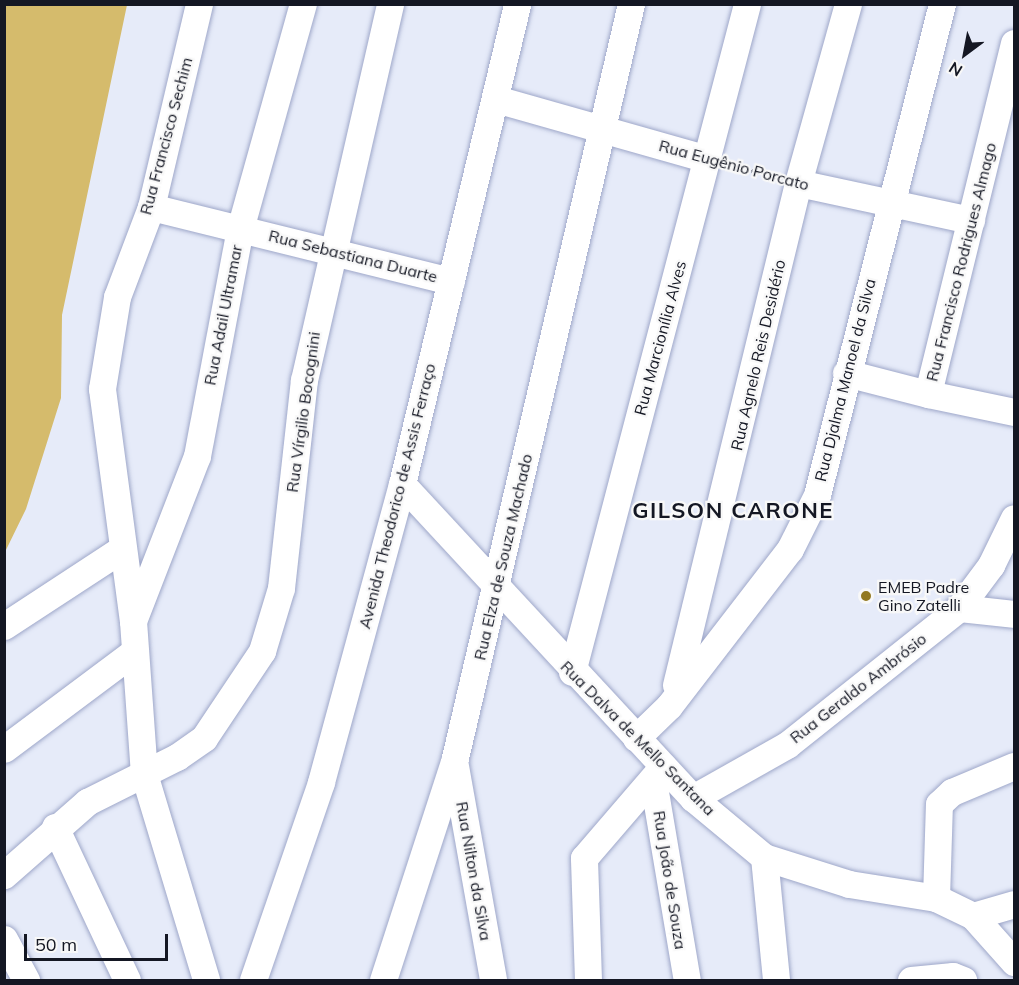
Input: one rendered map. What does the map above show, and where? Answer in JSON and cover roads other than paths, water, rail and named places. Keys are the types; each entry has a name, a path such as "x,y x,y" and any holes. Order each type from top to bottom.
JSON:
{"street":[{"name":"Rua Francisco Sechim","path":"133,621 120,550 102,389 117,297 151,207 199,4"},
{"name":"Rua Adail Ultramar","path":"133,621 197,456 240,229 303,4"},
{"name":"Rua Vírgilio Bocognini","path":"4,875 55,827 112,786 144,774 204,738 262,651 280,588 304,380 390,4"},
{"name":"Avenida Theodorico de Assis Ferraço","path":"253,981 321,782 402,484 451,281 499,100 517,4"},
{"name":"Rua Elza de Souza Machado","path":"382,981 454,762 497,586 600,128 631,4"},
{"name":"Rua Marcionília Alves","path":"572,672 747,4"},
{"name":"Rua Agnelo Reis Desidério","path":"669,706 687,654 798,183 848,4"},
{"name":"Rua Djalma Manoel da Silva","path":"636,738 669,706 790,549 817,495 846,373 942,4"},
{"name":"Rua Francisco Rodrigues Almago","path":"1014,43 928,394 1014,412"},
{"name":"Rua Eugênio Porcato","path":"499,100 707,159"},
{"name":"Rua Eugênio Porcato","path":"798,183 971,220"},
{"name":"Rua Sebastiana Duarte","path":"151,207 451,281"},
{"path":"846,373 928,394"},
{"name":"Rua Dalva de Mello Santana","path":"402,484 497,586 572,672 636,738 658,773 693,798 764,857 849,884 936,898 973,916 1014,962"},
{"name":"Rua Geraldo Ambrósio","path":"693,798 787,745 959,608 991,565 1014,518"},
{"path":"4,626 120,550"},
{"path":"959,608 1014,614"},
{"path":"133,621 131,654 144,774 206,981"},
{"path":"4,749 131,654"},
{"name":"Rua Nilton da Silva","path":"454,762 493,981"},
{"path":"936,898 939,804 952,792 1012,768"},
{"path":"588,981 584,858 658,773"},
{"name":"Rua João de Souza","path":"658,773 687,981"},
{"path":"55,827 128,981"},
{"path":"764,857 776,981"},
{"path":"973,916 1014,904"},
{"path":"4,939 26,981"},
{"path":"911,981 958,978"}],"place":[{"name":"EMEB Padre Gino Zatelli","path":"866,596"}],"district":[{"name":"GILSON CARONE","path":"733,511"}]}
